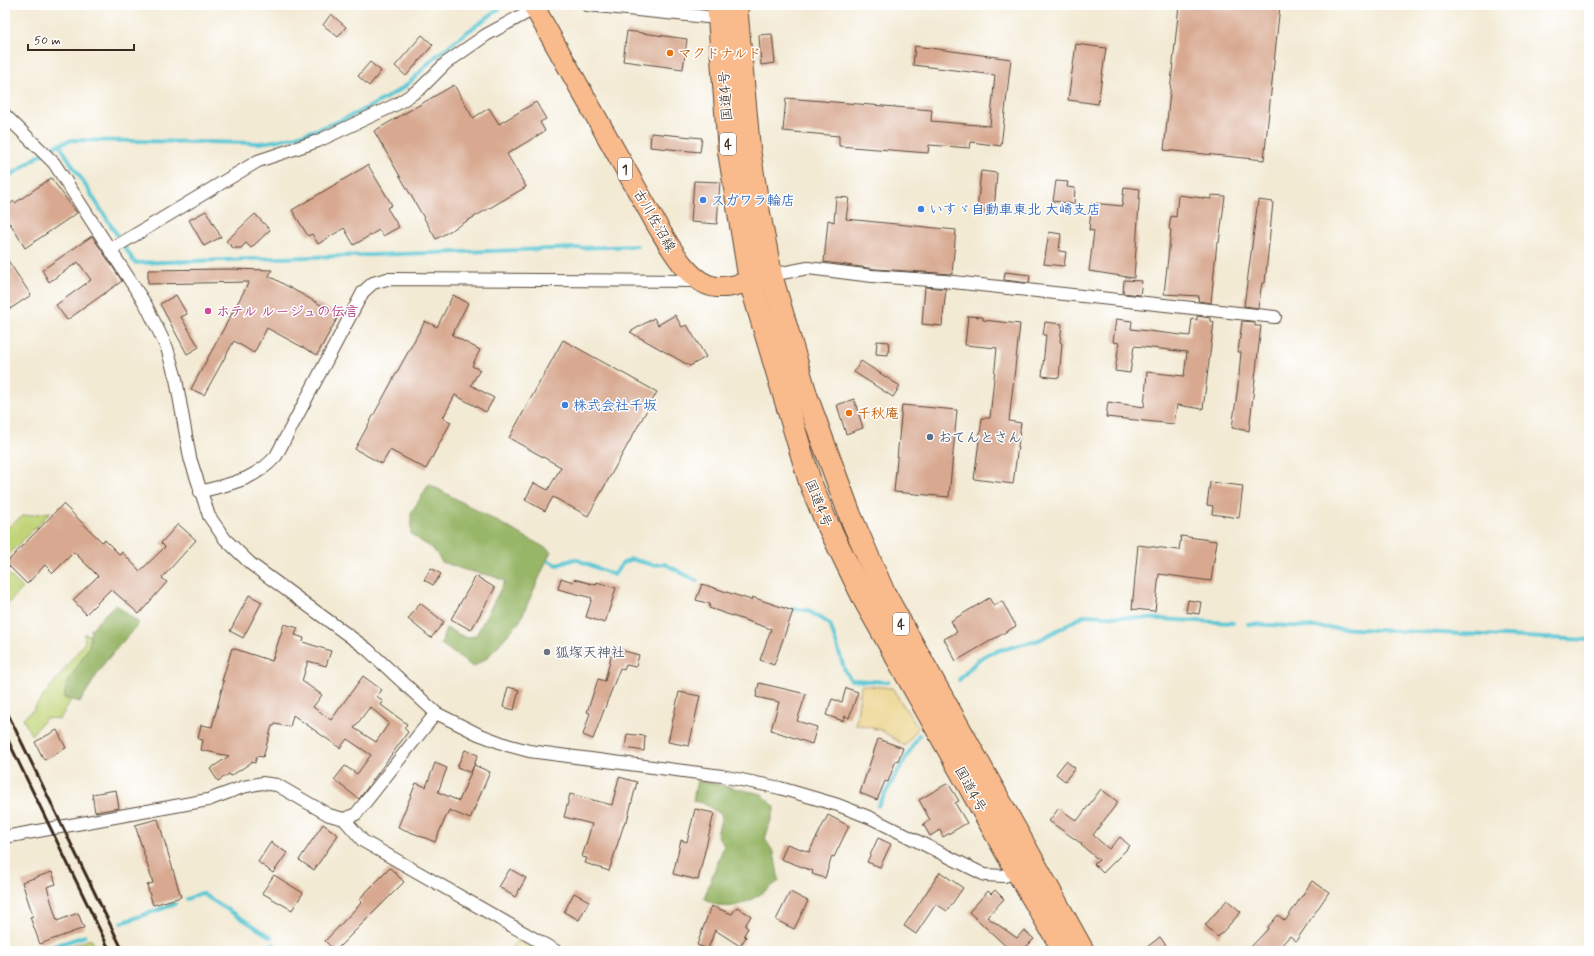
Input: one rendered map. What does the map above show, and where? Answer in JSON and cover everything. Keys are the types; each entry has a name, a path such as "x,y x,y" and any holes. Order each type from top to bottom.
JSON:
{"highway":[{"name":"国道4号","path":"736,5 749,149 771,275 807,398 850,515 883,591 1026,869 1064,951"},
{"name":"国道4号","path":"717,12 729,151 750,281 810,482 825,519 876,622 1026,869 1083,951"}],"main road":[{"name":"古川佐沼線","path":"537,6 658,227 680,263 701,281 717,287 737,285 771,275"}],"street":[{"path":"587,5 717,12"},
{"path":"112,249 258,161 318,141 397,104 420,89 452,59 486,35 537,6"},
{"path":"5,115 54,163 112,249 146,306 167,348 176,378 190,458 200,492 209,516 225,539 251,564 367,649 436,713 478,734 506,745 529,751 722,776 780,788 838,805 871,818 985,875 1004,876 1026,869"},
{"path":"771,275 808,268 872,276 944,280 1275,317"},
{"path":"200,492 248,478 265,468 276,456 363,292 373,283 387,279 701,281"},
{"path":"344,819 356,814 436,713"},
{"path":"5,837 208,800 243,787 262,783 277,786 329,815 344,819 363,841 556,951"}],"green space":[{"path":"429,484 551,551 520,621 487,658 473,667 441,644 446,628 467,638 476,635 505,581 442,562 434,550 411,534 411,513"},
{"path":"51,512 5,558 5,529 23,516"},
{"path":"5,571 23,588 5,607"},
{"path":"115,604 139,623 105,662 80,702 64,698 67,684 89,647 91,629"},
{"path":"84,634 90,635 89,647 67,684 64,698 71,700 60,719 46,718 31,735 23,718 32,711 85,642"},
{"path":"697,780 762,794 775,807 765,839 774,853 779,881 759,895 744,903 729,907 721,906 704,898 724,845 717,835 722,815 703,803 693,801"},
{"path":"91,939 97,951 55,951"}],"sand":[{"path":"861,685 892,688 918,728 905,746 881,730 856,724"},
{"path":"518,940 537,951 508,951"}],"building":[{"path":"1179,5 1280,5 1264,160 1164,150"},
{"path":"331,14 346,27 338,37 323,25"},
{"path":"627,31 687,39 683,69 623,61"},
{"path":"772,34 775,63 761,65 759,35"},
{"path":"422,35 433,45 406,76 395,66"},
{"path":"1076,44 1106,48 1098,104 1068,100"},
{"path":"915,46 1011,59 1001,146 971,142 970,148 929,145 928,153 839,146 839,136 783,131 786,98 932,110 931,121 990,126 995,75 913,65"},
{"path":"370,62 381,71 369,86 358,76"},
{"path":"454,85 473,118 489,108 499,124 536,102 546,119 540,122 545,131 507,154 526,187 436,239 374,131"},
{"path":"651,133 702,138 700,152 650,147"},
{"path":"368,165 392,205 387,208 399,227 383,236 379,230 354,245 344,228 318,244 312,234 308,236 292,210"},
{"path":"981,171 997,173 994,212 977,210"},
{"path":"51,178 77,213 25,248 10,223 5,227 5,208 14,201 15,203"},
{"path":"694,181 720,182 717,224 691,222"},
{"path":"1056,181 1068,182 1067,187 1075,188 1074,204 1053,201"},
{"path":"1124,187 1140,189 1134,278 1089,271 1094,231 1089,230 1092,203 1122,206"},
{"path":"1178,195 1211,199 1211,195 1225,196 1219,243 1217,242 1211,303 1198,301 1199,296 1164,294 1171,230 1169,229 1171,216 1176,217"},
{"path":"836,197 849,198 846,219 956,230 952,274 876,269 824,262 828,220 834,222"},
{"path":"1258,200 1273,202 1265,283 1262,283 1258,308 1244,306"},
{"path":"206,211 221,237 204,246 189,220"},
{"path":"255,214 270,230 251,248 246,243 241,248 233,248 226,241"},
{"path":"1049,232 1061,234 1059,251 1066,252 1064,266 1044,264"},
{"path":"92,236 122,281 67,320 56,305 91,280 78,262 49,282 42,270"},
{"path":"5,256 31,295 10,309 5,302"},
{"path":"148,270 272,270 269,276 339,315 317,355 267,328 254,353 234,341 204,395 191,389 249,282 148,284"},
{"path":"1005,272 1030,275 1029,283 1004,280"},
{"path":"1124,280 1142,281 1140,295 1123,293"},
{"path":"925,287 946,289 942,326 922,324"},
{"path":"176,295 187,314 181,317 199,347 187,354 160,304"},
{"path":"453,295 468,303 452,335 480,350 472,366 480,370 471,385 494,398 486,412 455,395 443,418 451,422 426,469 390,450 382,464 355,449 425,321 437,327"},
{"path":"675,315 682,327 687,325 706,357 690,366 630,332 654,318 658,325"},
{"path":"968,316 983,317 983,320 1020,324 1009,421 1021,423 1013,484 974,479 982,418 990,418 997,348 965,345"},
{"path":"1197,316 1210,318 1210,321 1214,322 1203,409 1177,405 1174,424 1106,417 1108,402 1144,407 1147,372 1184,376 1187,352 1134,346 1130,373 1115,371 1119,343 1113,342 1116,319 1132,321 1131,329 1190,336 1192,319 1197,320"},
{"path":"1242,321 1255,322 1255,326 1261,326 1249,431 1232,428 1238,386 1241,352 1238,352"},
{"path":"1045,322 1062,324 1059,378 1042,376 1046,335 1043,335"},
{"path":"563,340 657,392 588,516 553,497 545,511 525,500 534,483 548,490 561,467 509,438"},
{"path":"877,341 889,342 888,355 876,354"},
{"path":"861,361 900,386 893,397 854,372"},
{"path":"854,399 863,428 846,434 837,405"},
{"path":"902,405 957,410 949,497 894,492"},
{"path":"1210,482 1243,486 1239,518 1212,514 1213,506 1207,505"},
{"path":"63,504 102,542 105,540 120,555 122,552 140,571 165,547 161,543 178,524 196,540 162,578 167,582 139,614 111,589 86,614 73,600 98,576 74,552 53,573 45,565 27,584 6,563"},
{"path":"1181,536 1217,541 1211,581 1159,574 1155,611 1132,609 1138,545 1179,550"},
{"path":"431,568 441,574 433,585 424,580"},
{"path":"476,576 495,588 471,630 451,619"},
{"path":"561,578 573,582 574,579 596,585 597,582 616,588 605,623 586,617 592,598 558,589"},
{"path":"702,584 751,600 752,597 793,611 774,665 760,660 771,629 709,608 710,604 696,600"},
{"path":"249,595 262,602 243,638 230,631"},
{"path":"989,598 994,606 1002,601 1016,626 956,661 944,639 957,632 951,621"},
{"path":"1188,600 1201,602 1199,614 1186,612"},
{"path":"420,603 444,622 431,638 408,619"},
{"path":"284,624 298,628 295,635 304,638 303,642 331,651 326,666 308,661 302,681 322,695 313,707 331,720 363,676 382,690 377,696 383,702 381,705 407,724 404,728 408,732 359,799 334,780 345,766 357,774 371,755 347,739 340,748 293,715 290,727 275,724 272,726 263,757 257,756 255,763 252,762 231,776 229,774 218,781 210,769 229,756 201,750 203,740 198,739 201,725 212,727 224,681 222,681 232,648 272,661","holes":["370,707 389,723 376,742 354,728"]},
{"path":"613,648 639,655 636,667 626,665 624,670 620,668 593,739 583,735 590,713 587,712 598,679 605,681"},
{"path":"759,683 806,694 797,721 817,727 812,744 771,730 779,702 756,697"},
{"path":"508,687 519,690 514,710 503,707"},
{"path":"846,688 858,692 849,718 845,716 843,721 826,715 832,699 842,702"},
{"path":"679,692 700,696 689,746 668,742"},
{"path":"57,730 66,748 44,760 35,742"},
{"path":"627,734 645,736 644,751 625,748"},
{"path":"878,739 903,748 898,761 896,760 888,782 885,781 877,800 860,793"},
{"path":"465,750 478,755 471,773 457,767"},
{"path":"1066,761 1075,768 1065,781 1056,774"},
{"path":"435,763 447,768 438,792 459,801 474,765 490,772 470,819 449,810 435,842 398,827 416,783 426,787"},
{"path":"619,777 637,782 627,821 625,821 609,871 585,863 587,858 582,857 592,824 564,817 570,794 612,805"},
{"path":"948,783 959,801 955,803 967,823 943,837 940,830 930,836 923,824 930,820 919,800"},
{"path":"1101,789 1118,802 1093,835 1109,849 1120,837 1130,846 1103,873 1094,864 1099,860 1081,845 1082,844 1049,821 1059,808 1077,821"},
{"path":"116,790 119,808 95,812 92,794"},
{"path":"695,809 714,813 698,880 673,874 681,840 687,842"},
{"path":"828,815 849,826 834,857 832,856 825,878 812,874 813,871 781,859 787,844 809,852"},
{"path":"158,819 181,897 153,905 147,885 153,883 135,825"},
{"path":"323,824 338,835 314,870 299,860"},
{"path":"878,838 891,844 880,867 867,862"},
{"path":"271,842 287,853 273,873 258,862"},
{"path":"390,868 404,882 335,951 325,941 362,902 359,899"},
{"path":"510,869 526,878 515,897 499,887"},
{"path":"52,872 56,884 47,887 57,921 78,913 84,928 40,944 30,917 33,916 22,882"},
{"path":"940,872 963,888 947,911 936,904 916,934 904,926"},
{"path":"274,875 303,893 292,910 262,893"},
{"path":"1312,881 1329,892 1296,941 1290,936 1276,951 1247,951 1268,929 1267,928 1278,915 1285,921"},
{"path":"995,890 1004,899 987,917 1017,938 1024,930 1034,939 1022,951 1011,951 969,912 988,891 991,894"},
{"path":"790,892 808,901 794,929 776,920"},
{"path":"574,893 589,901 579,920 564,912"},
{"path":"1227,900 1241,912 1218,937 1205,925"},
{"path":"711,906 732,914 737,907 751,916 745,926 748,928 744,935 746,937 740,946 715,930 708,949 697,945"},
{"path":"1160,937 1170,951 1142,951"}],"waterway":[{"path":"5,179 52,147 72,140 260,143 296,136 333,124 369,107 401,89 442,51 504,5"},
{"path":"59,144 135,263 637,246"},
{"path":"549,561 557,565 575,559 614,575 622,564 631,559 653,565 665,564 697,581"},
{"path":"793,609 807,610 830,624 845,671 851,680 888,682"},
{"path":"959,680 978,660 988,654 1039,640 1085,615 1233,623"},
{"path":"1248,624 1589,640"},
{"path":"878,806 919,735"},
{"path":"187,899 201,893 271,937"},
{"path":"121,923 175,904"},
{"path":"39,951 85,936"},
{"path":"265,951 274,944"}],"railway":[{"path":"5,708 123,951"},
{"path":"5,734 110,951"}],"place":[{"name":"マクドナルド","path":"670,53"},
{"name":"スガワラ輪店","path":"703,200"},
{"name":"いすゞ自動車東北 大崎支店","path":"921,209"},
{"name":"ホテル ルージュの伝言","path":"208,311"},
{"name":"株式会社千坂","path":"565,405"},
{"name":"千秋庵","path":"849,413"},
{"name":"おてんとさん","path":"930,437"},
{"name":"狐塚天神社","path":"547,652"}]}
